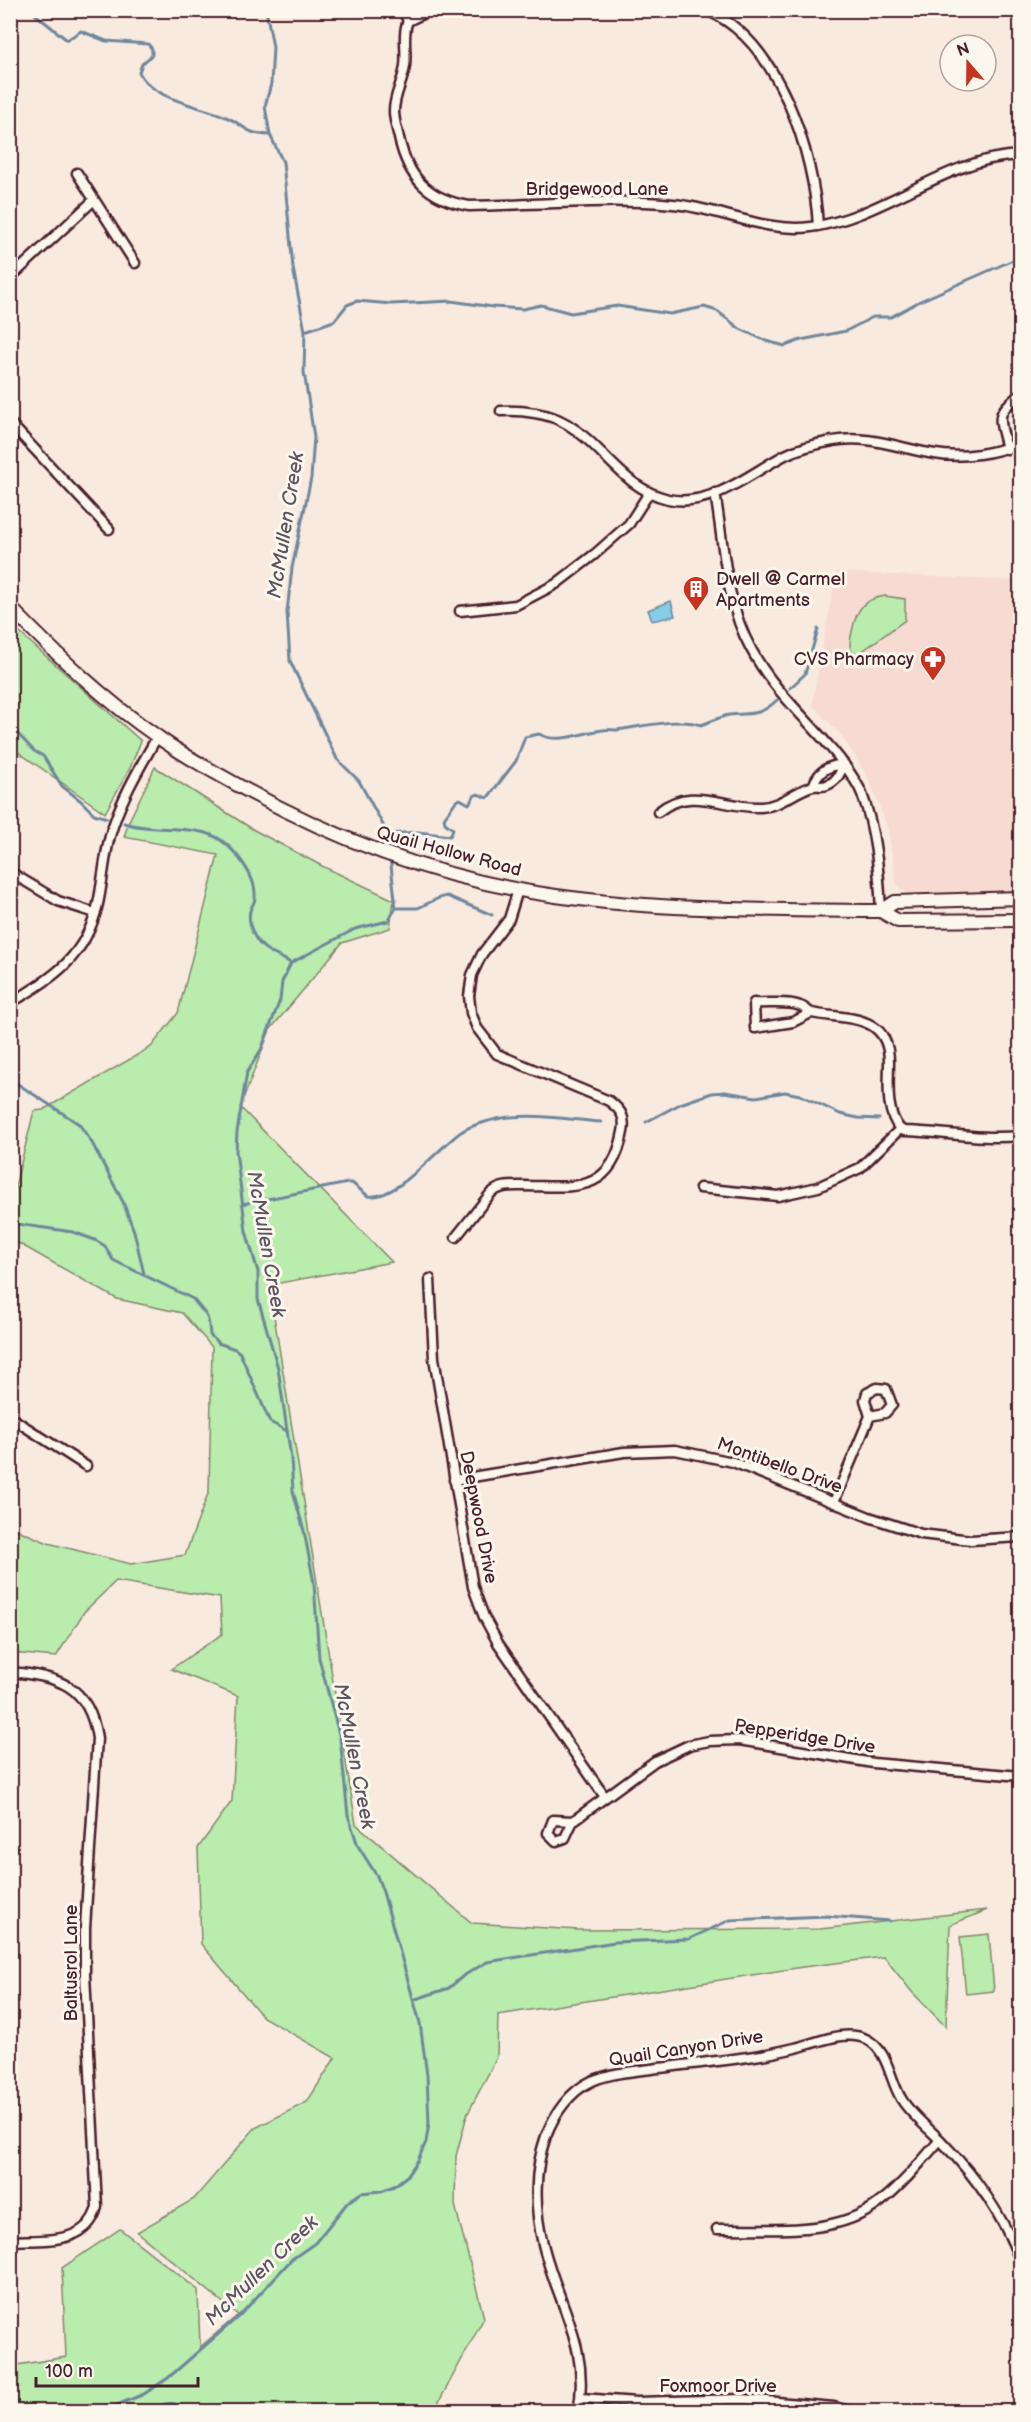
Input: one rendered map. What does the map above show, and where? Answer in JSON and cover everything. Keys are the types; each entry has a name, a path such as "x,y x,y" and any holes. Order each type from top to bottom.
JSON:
{"main road":[{"name":"Quail Hollow Road","path":"10,607 65,662 157,737 262,799 311,824 403,861 518,890 599,901 684,907 882,911 898,921 1020,920"},
{"name":"Quail Hollow Road","path":"882,911 895,902 1020,898"}],"street":[{"name":"Bridgewood Lane","path":"403,10 408,21 405,30 407,57 396,96 394,117 403,155 410,170 420,183 439,198 453,204 469,206 663,203 699,208 776,227 818,226 847,218 971,165 1020,155"},
{"path":"408,21 416,15 431,10"},
{"path":"706,10 745,36 757,51 790,107 808,156 818,226"},
{"path":"77,173 135,262"},
{"path":"10,279 94,200"},
{"path":"1007,448 1000,420 1002,411 1004,406 1020,394"},
{"path":"501,411 516,410 556,418 568,425 625,476 649,494 687,501 715,493 786,455 833,441 854,438 937,455 971,454 1007,448 1020,443"},
{"path":"10,423 109,529"},
{"path":"715,493 732,596 750,647 773,682 844,764 862,793 874,839 882,911"},
{"path":"460,611 516,605 556,584 595,554 628,524 649,494"},
{"path":"10,1003 53,977 66,965 85,939 95,913 105,855 113,828 135,776 157,737"},
{"path":"658,812 676,801 689,798 703,798 749,807 777,805 813,786 826,785 838,778 844,764"},
{"path":"813,786 817,776 829,766 844,764"},
{"path":"10,872 58,901 95,913"},
{"path":"456,1238 491,1192 498,1187 569,1188 593,1182 605,1172 616,1157 624,1123 620,1110 609,1101 497,1054 477,1028 471,1012 469,996 472,975 482,954 509,919 518,890"},
{"path":"811,1013 793,1022 755,1028 754,1003 800,1005 811,1013 852,1017 871,1026 880,1034 888,1052 889,1101 900,1129 1002,1138 1020,1134"},
{"path":"700,1188 777,1196 818,1187 860,1168 900,1129"},
{"name":"Deepwood Drive","path":"430,1279 434,1358 469,1567 484,1617 498,1643 605,1797"},
{"path":"834,1502 870,1416"},
{"path":"10,1417 86,1466"},
{"name":"Montibello Drive","path":"454,1480 624,1452 675,1450 732,1461 869,1517 921,1534 971,1540 1020,1537"},
{"name":"Baltusrol Lane","path":"10,1672 37,1674 60,1681 77,1693 86,1703 94,1722 97,1738 86,1906 85,1975 97,2207 88,2226 81,2232 64,2237 10,2241"},
{"name":"Pepperidge Drive","path":"573,1821 670,1752 689,1745 719,1740 739,1740 873,1763 1020,1776"},
{"name":"Quail Canyon Drive","path":"578,2412 581,2398 579,2352 574,2329 543,2245 538,2218 537,2192 546,2136 564,2104 585,2086 615,2074 749,2056 843,2036 860,2037 878,2048 885,2058 896,2092 905,2106 940,2140 987,2193 1010,2232 1020,2260"},
{"path":"717,2229 824,2226 857,2217 892,2192 940,2140"},
{"name":"Foxmoor Drive","path":"581,2398 637,2402 742,2399 834,2407 854,2412"}],"shaded area":[{"path":"836,572 1020,581 1020,891 908,893 902,891 896,883 888,829 869,779 841,735 812,705"}],"green space":[{"path":"885,596 905,599 905,620 861,652 854,653 851,651 850,642 858,612 871,600"},
{"path":"11,625 141,741 130,768 105,813 11,747"},
{"path":"155,767 254,830 394,900 390,928 342,943 270,1030 240,1107 392,1262 269,1285 356,1824 472,1923 578,1930 820,1929 987,1910 950,1925 946,2027 912,1992 884,1957 803,1967 498,2015 497,2057 467,2115 456,2156 455,2205 484,2318 434,2411 11,2411 11,2366 66,2357 62,2268 120,2229 198,2290 200,2347 238,2315 137,2232 194,2199 255,2128 307,2102 335,2058 263,2017 201,1944 198,1848 232,1801 238,1696 171,1669 222,1634 220,1598 116,1581 84,1612 56,1657 11,1653 11,1527 48,1543 131,1564 185,1555 209,1491 212,1347 182,1313 117,1299 11,1239 11,1203 34,1111 43,1110 151,1047 178,1013 218,855 124,837 129,821"},
{"path":"989,1934 994,1991 966,1994 960,1937"}],"water":[{"path":"671,601 675,616 652,621 648,610"}],"waterway":[{"path":"30,10 67,40 81,31 106,41 148,44 152,49 152,55 142,64 139,72 154,89 177,100 231,119 249,131 270,135"},
{"name":"McMullen Creek","path":"266,10 273,47 271,84 265,106 270,135 283,162 293,268 305,331 304,372 314,437 311,478 292,568 287,612 290,661 337,759 359,781 388,834 390,851"},
{"path":"305,331 334,321 347,305 357,301 392,304 451,301 523,309 541,305 571,313 617,306 670,314 704,307 717,311 740,329 766,341 785,346 801,340 846,331 873,317 891,317 920,301 1020,257"},
{"path":"790,688 805,674 818,629"},
{"path":"388,834 418,832 450,836 453,829 445,823 444,818 456,801 460,799 469,804 478,794 487,798 516,761 525,737 539,734 563,738 595,731 671,722 701,725 729,715 759,712 777,700"},
{"path":"10,720 18,734 34,751 43,756 62,786 94,814 107,818"},
{"path":"124,823 135,826 198,831 209,834 225,844 241,860 252,879 255,898 249,917 258,942 266,950 291,963"},
{"name":"McMullen Creek","path":"100,2412 144,2394 168,2378 240,2315 292,2259 315,2243 348,2202 361,2193 381,2191 394,2186 407,2176 426,2142 429,2123 427,2075 420,2023 383,1892 377,1876 358,1846 348,1815 340,1738 319,1658 314,1583 304,1531 293,1491 291,1458 278,1368 258,1299 258,1272 246,1231 236,1151 247,1072 261,1050 280,1000 282,982 291,963 355,929 388,921 396,908 390,857"},
{"path":"396,908 418,908 447,896 492,915"},
{"path":"10,1079 79,1124 91,1141 123,1202 134,1231 144,1274"},
{"path":"646,1122 680,1104 712,1093 725,1092 756,1097 785,1092 800,1095 840,1114 879,1119"},
{"path":"242,1204 348,1183 352,1183 368,1196 379,1195 404,1182 461,1132 496,1119 541,1116 601,1122"},
{"path":"10,1223 73,1232 95,1240 105,1246 113,1260 193,1299 206,1314 210,1335 218,1343 240,1353 270,1422 287,1431"},
{"path":"413,2000 449,1988 463,1976 487,1962 615,1942 689,1939 730,1920 827,1916 890,1921"},
{"path":"148,2412 168,2403 178,2405 188,2412"}],"place":[{"name":"Dwell @ Carmel Apartments","path":"696,612"},
{"name":"CVS Pharmacy","path":"933,682"}]}
